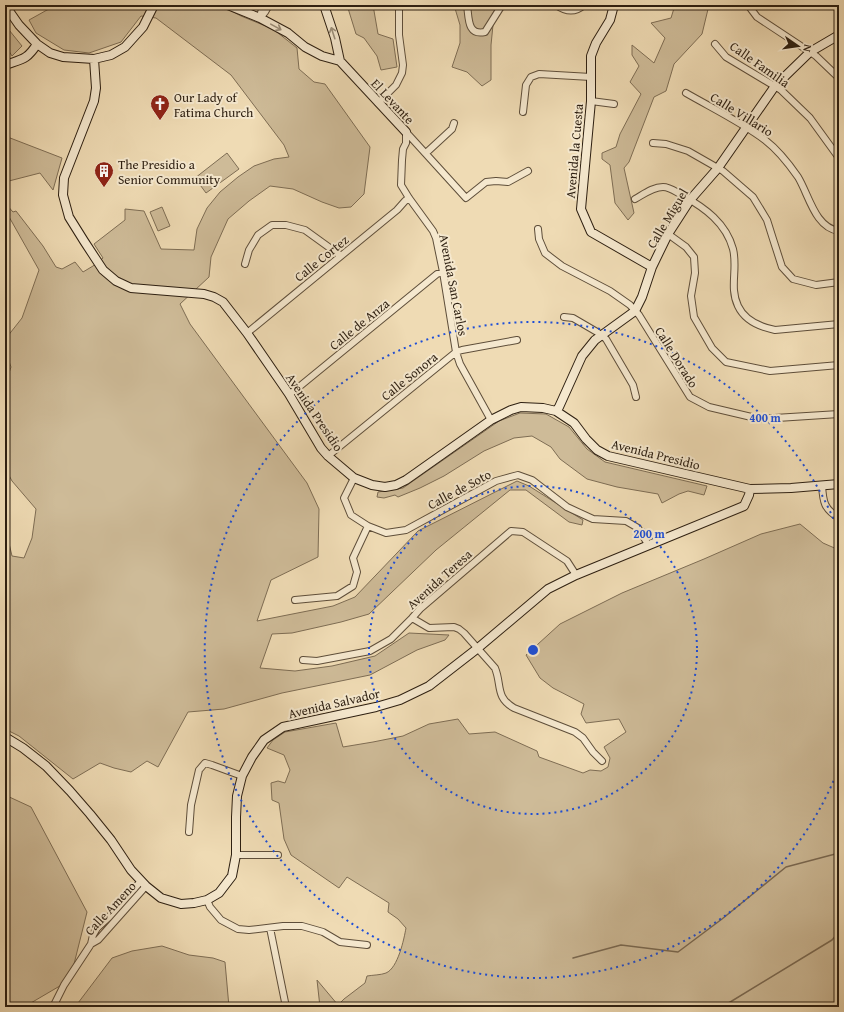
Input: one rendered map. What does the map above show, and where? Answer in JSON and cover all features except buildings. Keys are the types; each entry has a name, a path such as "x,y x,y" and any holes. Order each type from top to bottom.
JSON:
{"street":[{"path":"5,5 19,25 37,44 50,53 78,59 94,59 111,55 125,46 143,27 154,5"},
{"path":"228,5 260,18 288,33 305,47 322,56 340,61 335,38 324,5"},
{"path":"260,18 264,5"},
{"path":"260,18 266,12 269,5"},
{"path":"378,103 396,85 402,73 403,65 399,35 399,5"},
{"path":"467,5 471,28 475,32 480,33 485,32 502,5"},
{"path":"556,5 568,11 576,10 584,5"},
{"name":"Avenida la Cuesta","path":"614,5 610,20 596,43 591,56 591,101 581,209 591,232 652,267"},
{"path":"748,5 757,17 816,56 839,78"},
{"path":"833,5 839,9"},
{"name":"Calle Miguel","path":"556,411 582,356 595,340 635,311 642,297 652,267 668,234 690,200 718,168 775,86 810,52 839,35"},
{"path":"5,65 26,57 31,53 37,44"},
{"name":"Calle Familia","path":"715,44 726,57 781,90 810,118 839,158"},
{"path":"328,58 337,48"},
{"name":"Avenida Presidio","path":"94,59 96,88 94,101 64,178 63,195 69,217 103,270 116,281 131,288 204,294 214,297 222,302 289,394 321,448 328,456 354,478 372,485 385,487 396,485 406,480 491,420 511,410 521,407 543,408 556,411 574,423 586,439 597,450 608,456 750,489 791,488 839,484"},
{"name":"El Levante","path":"340,61 466,198 486,182 496,180 508,182 528,171"},
{"path":"522,112 526,85 531,77 539,74 591,77"},
{"name":"Calle Villario","path":"686,93 766,141 782,156 798,178 823,224 833,231 839,231"},
{"path":"591,101 614,104"},
{"path":"426,153 452,129 454,123"},
{"name":"Avenida San Carlos","path":"406,132 406,143 403,149 401,185 436,238 456,352 460,364 491,420"},
{"path":"653,143 666,144 688,151 723,171 753,197 766,220 782,267 793,279 816,285 839,282"},
{"path":"635,199 659,187 670,188 709,212 723,227 728,234 734,254 734,295 738,307 746,318 758,325 775,330 839,324"},
{"name":"Calle Cortez","path":"246,333 397,210 409,198"},
{"path":"245,264 249,250 258,235 272,225 286,225 305,230 341,256"},
{"name":"Calle Dorado","path":"538,229 539,239 545,253 562,266 610,291 630,305 639,315 690,397 709,406 760,419 839,414"},
{"path":"668,234 686,247 694,258 695,273 691,296 694,317 712,348 726,362 770,371 839,365"},
{"name":"Calle de Anza","path":"289,394 437,274 443,272"},
{"path":"564,317 573,318 606,339 633,385 636,397"},
{"name":"Calle Sonora","path":"328,456 456,352 517,340"},
{"name":"Calle de Soto","path":"354,478 344,498 351,515 368,526 386,533 406,530 496,481 518,475 532,480 567,507 593,519 626,521 638,528 648,546"},
{"path":"822,485 824,503 831,513 839,518"},
{"name":"Avenida Salvador","path":"5,737 23,748 46,766 90,814 111,840 131,870 161,898 181,904 207,900 219,894 232,876 236,854 236,817 238,796 242,776 264,740 283,727 376,707 400,700 429,686 478,648 548,589 576,575 744,506 750,489"},
{"path":"295,600 337,596 352,586 356,572 353,558 368,526"},
{"name":"Avenida Teresa","path":"303,660 317,661 370,651 391,639 420,609 511,531 522,532 567,560 576,575"},
{"path":"412,618 430,628 454,627 464,632 495,668 498,673 501,694 508,705 575,732 583,738 593,752 602,761"},
{"path":"189,832 191,805 199,770 205,763 242,776"},
{"path":"236,854 278,855"},
{"name":"Calle Ameno","path":"53,1007 64,985 90,944 97,928 144,883"},
{"path":"207,900 210,907 221,920 238,929 249,930 283,926 302,926 323,932 340,942 368,945"},
{"path":"270,928 286,1007"}],"shaded area":[{"path":"56,5 220,5 241,16 273,29 297,48 299,69 314,82 325,84 370,147 364,194 351,207 339,208 293,189 270,186 249,201 228,219 211,257 209,277 180,304 190,324 307,483 319,509 318,557 271,580 257,621 333,606 355,597 418,531 517,481 529,486 583,520 582,525 569,522 526,490 510,490 436,550 369,614 292,633 272,634 260,668 295,671 332,666 375,656 409,633 449,635 445,640 417,650 370,675 282,693 224,709 188,712 158,767 147,761 131,772 100,763 73,779 19,736 5,729 5,537 8,539 12,556 24,558 32,538 36,509 12,481 5,468 5,385 11,367 6,353 7,337 22,318 39,270 8,215 5,213 5,203 13,212 16,211 43,246 56,267 62,269 75,262 83,272 103,258 94,244 125,220 125,209 144,211 161,249 194,250 197,229 207,208 220,192 254,166 274,159 289,157 284,145 231,75 156,18 141,16 121,42 89,53 64,50 36,33 29,20"},
{"path":"347,5 373,5 378,34 393,39 397,67 381,70 377,56 364,38 356,34"},
{"path":"454,5 495,5 491,45 491,80 482,86 467,72 452,67 460,43 460,25"},
{"path":"675,5 709,5 702,34 674,64 666,91 654,97 629,162 624,168 634,213 628,220 615,203 610,165 602,159 602,153 616,147 620,134 641,94 630,82 639,66 632,55 632,45 654,63 665,38 651,23 671,18"},
{"path":"5,25 22,46 12,56 5,45"},
{"path":"5,136 62,158 53,190 40,173 5,182"},
{"path":"227,153 239,169 206,193 195,178"},
{"path":"162,207 170,226 158,231 150,212"},
{"path":"520,413 546,414 569,427 587,449 605,462 707,486 704,495 688,491 662,503 658,494 617,487 587,479 560,459 551,447 532,436 514,438 484,451 444,476 398,497 395,495 384,498 377,497 378,492 403,488 499,421"},
{"path":"800,524 823,543 839,550 839,1007 320,1007 317,980 338,1005 365,983 367,976 384,974 390,970 400,953 406,928 398,919 388,912 389,903 347,877 339,888 291,855 284,839 279,803 272,800 271,783 278,781 285,783 290,770 284,755 267,748 273,740 285,732 336,723 343,747 403,736 429,724 458,719 469,734 495,732 537,751 539,757 583,773 590,770 601,771 608,767 610,758 604,747 626,732 619,719 586,723 581,714 584,704 553,688 540,678 526,655 560,624 622,593 761,534"},
{"path":"5,795 31,807 87,912 70,980 24,1007 5,1007"},
{"path":"162,946 189,955 213,958 225,962 229,1007 75,1007 112,958 132,951"}],"waterway":[{"path":"573,958 621,945 678,952 722,919 786,867 839,853"},
{"path":"722,1007 832,940 839,932"}],"place":[{"name":"Our Lady of Fatima Church","path":"160,121"},
{"name":"The Presidio a Senior Community","path":"104,188"}]}
